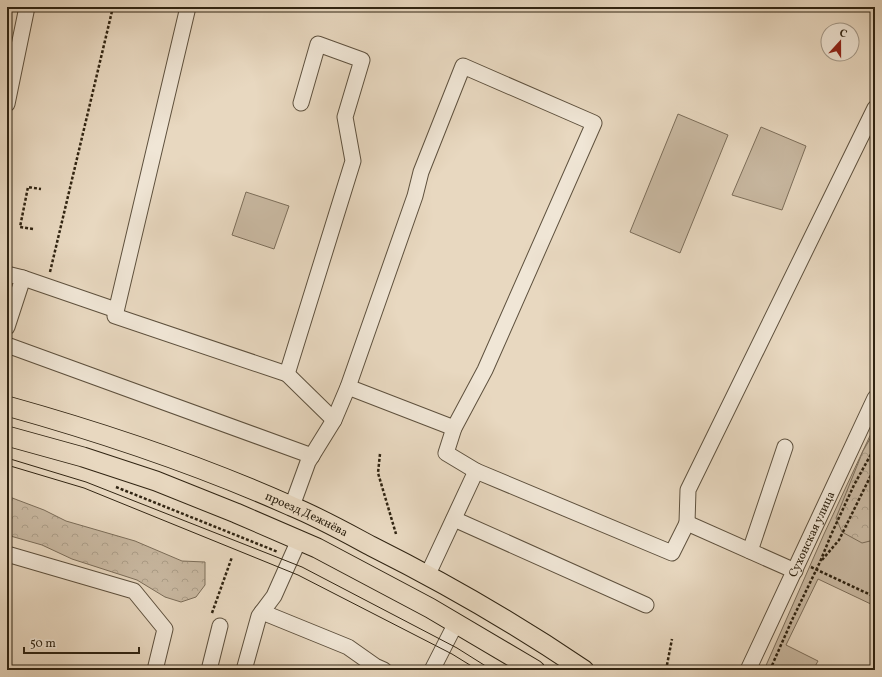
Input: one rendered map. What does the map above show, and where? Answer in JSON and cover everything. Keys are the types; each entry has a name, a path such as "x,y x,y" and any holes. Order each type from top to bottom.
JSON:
{"main road":[{"name":"проезд Дежнёва","path":"7,406 75,425 161,454 246,486 292,506 428,574 545,643 584,670"},
{"path":"7,436 83,457 156,481 236,513 296,549 317,548 430,608 535,670"}],"street":[{"path":"8,97 27,7"},
{"path":"188,7 115,316 287,374 334,420"},
{"path":"287,374 352,161 345,117 362,60 318,44 300,103"},
{"path":"292,506 308,462 334,420 348,387 415,196 421,172 463,66 594,123 485,370 454,428 446,453 476,471 672,553 687,523 688,490 875,108"},
{"path":"7,274 23,278 116,310"},
{"path":"7,327 23,278"},
{"path":"7,345 312,456"},
{"path":"348,387 454,428"},
{"name":"Сухонская улица","path":"748,670 801,568 875,398"},
{"path":"750,551 785,447"},
{"path":"428,574 476,471"},
{"path":"454,519 646,605"},
{"path":"687,523 750,551 801,568"},
{"path":"244,670 259,616 274,596 296,549"},
{"path":"7,554 134,590 165,629 155,670"},
{"path":"262,612 348,647 375,666 384,670"},
{"path":"432,670 456,623"},
{"path":"209,670 220,626"}],"path":[{"path":"47,286 113,7"},
{"path":"33,229 20,227 28,187 41,189"},
{"path":"770,670 854,485 875,447"},
{"path":"380,454 378,473 396,534"},
{"path":"820,562 839,540 875,467"},
{"path":"125,491 296,549"},
{"path":"801,568 816,569 875,597"},
{"path":"666,670 672,639"}],"green space":[{"path":"678,114 728,135 680,253 630,232"},
{"path":"761,127 806,146 782,210 732,195"},
{"path":"246,192 289,206 274,249 232,235"},
{"path":"875,425 875,606 818,579 786,645 818,661 813,670 764,670 824,534"},
{"path":"875,430 875,537 870,541 862,543 842,532 836,518 863,451"},
{"path":"7,496 44,510 66,521 135,541 182,561 205,562 205,585 196,597 181,602 165,597 137,580 72,559 42,545 7,535"}],"tram line":[{"path":"7,458 86,482 302,567 457,648 492,670"},
{"path":"7,465 84,488 298,575 452,654 478,670"}]}
